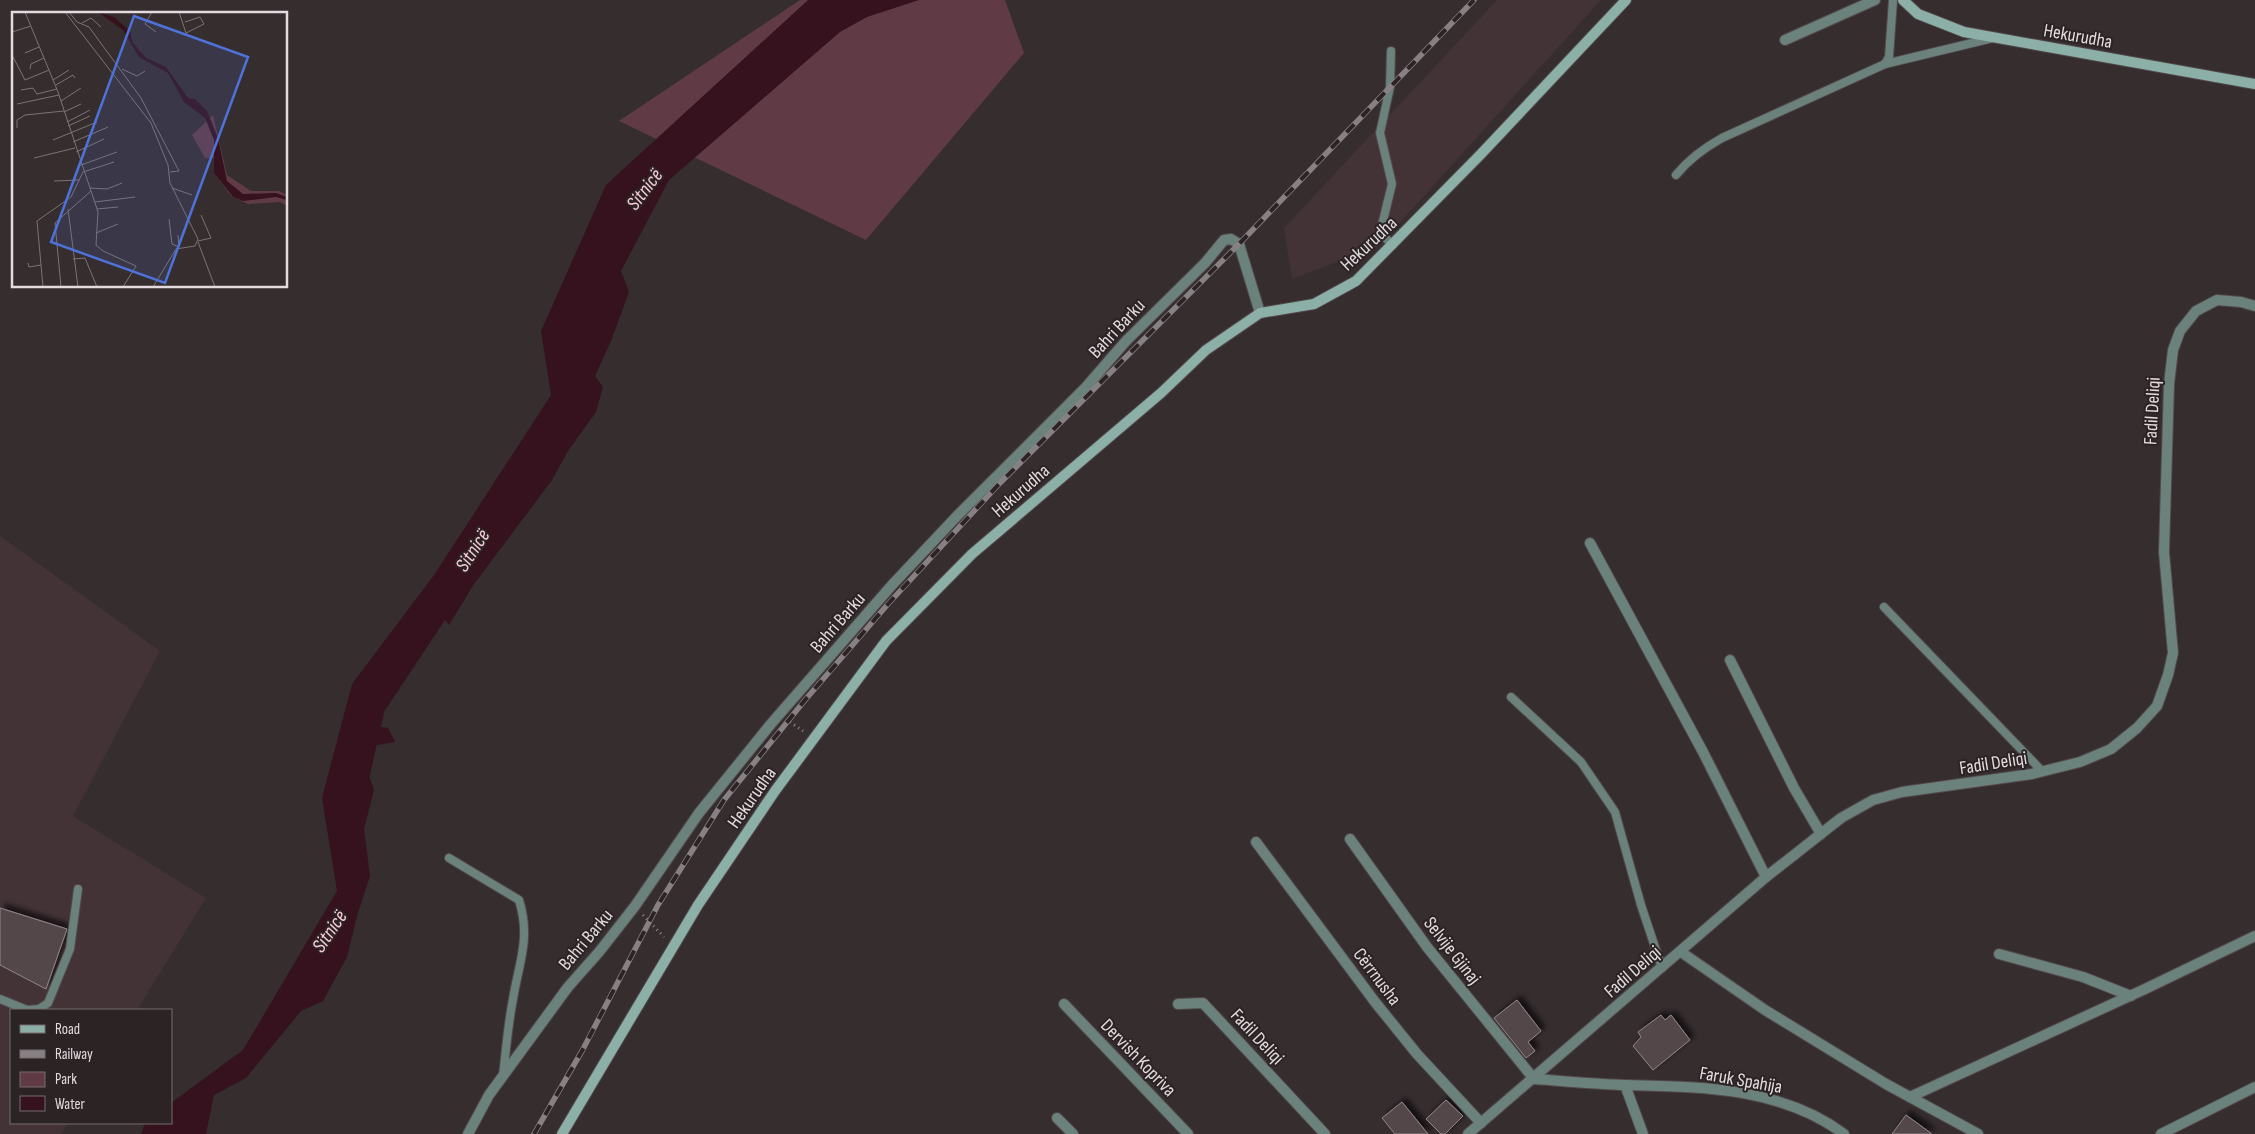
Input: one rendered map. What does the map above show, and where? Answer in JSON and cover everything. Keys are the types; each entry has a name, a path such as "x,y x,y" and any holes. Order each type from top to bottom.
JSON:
{"main road":[{"name":"Hekurudha","path":"562,1134 698,905 764,808 886,641 972,554 1161,393 1206,350 1260,313 1314,304 1356,281 1393,245 1626,0"},
{"name":"Hekurudha","path":"1902,0 1918,14 1964,32 2255,84"}],"street":[{"path":"1785,40 1875,0"},
{"name":"Bahri Barku","path":"468,1134 489,1095 568,987 599,952 635,906 699,813 779,714 898,578 957,516 1086,388 1126,341 1205,263 1224,240 1231,239 1239,244 1260,313"},
{"name":"Fadil Deliqi","path":"1468,1134 1766,877 1841,818 1872,800 1902,792 2042,771 2080,762 2111,749 2137,728 2157,706 2168,675 2173,653 2164,552 2169,384 2173,350 2180,332 2196,311 2217,300 2241,302 2255,306"},
{"path":"1590,544 1703,752 1766,877"},
{"path":"1730,660 1794,788 1821,834"},
{"name":"Selvije Gjinaj","path":"1350,839 1427,947 1534,1079"},
{"name":"Cërrnusha","path":"1256,842 1375,1002 1417,1054 1481,1123"},
{"path":"1910,1097 2131,996 2255,936"},
{"path":"1681,952 1765,1010 1910,1097 1978,1134"},
{"path":"1999,954 2083,977 2131,996"},
{"name":"Fadil Deliqi","path":"1178,1004 1203,1003 1325,1134"},
{"name":"Dervish Kopriva","path":"1064,1004 1188,1134"},
{"name":"Faruk Spahija","path":"1534,1079 1714,1088 1766,1097 1799,1107 1832,1124 1844,1134"},
{"path":"1625,1085 1643,1134"},
{"path":"2161,1134 2255,1087"},
{"path":"1057,1118 1073,1134"}],"lane":[{"path":"1885,64 1889,57 1893,0"},
{"path":"1676,175 1686,163 1703,149 1722,138 1885,64 1995,38"},
{"path":"1391,52 1390,87 1380,133 1392,184 1380,233 1393,245"},
{"path":"1884,607 2042,771"},
{"path":"1511,697 1581,762 1615,812 1641,905 1662,968"},
{"path":"449,858 519,900 524,915 526,938 513,999 503,1078"},
{"path":"39,1009 48,1003 70,949 78,889"},
{"path":"0,999 25,1009"}],"path":[{"path":"779,714 814,738"},
{"path":"635,906 673,947"}],"shaded area":[{"path":"1497,0 1601,0 1379,246 1292,279 1284,228"},
{"path":"0,536 160,651 73,816 206,898 138,1009 10,1009 10,1124 67,1124 61,1134 0,1134"}],"green space":[{"path":"800,0 1005,0 1024,53 866,240 619,121"}],"water":[{"path":"808,0 919,0 867,17 840,32 669,180 621,271 629,292 611,341 595,376 603,387 596,412 568,451 552,480 474,584 449,625 438,610 415,618 399,652 412,668 384,693 375,726 388,728 395,742 359,748 374,790 364,829 370,876 357,916 347,957 323,1001 301,1011 246,1078 214,1095 206,1134 141,1134 145,1124 172,1124 172,1102 243,1050 337,891 322,798 352,684 434,575 551,395 541,331 606,185"}],"building":[{"path":"0,908 67,929 46,989 0,965"},
{"path":"1517,1000 1541,1031 1528,1042 1535,1051 1526,1058 1494,1018"},
{"path":"1661,1015 1665,1020 1671,1015 1690,1040 1653,1070 1633,1046 1641,1037 1638,1032"},
{"path":"1446,1100 1463,1116 1445,1134 1441,1134 1426,1119"},
{"path":"1402,1102 1428,1134 1395,1134 1382,1118"},
{"path":"1906,1115 1932,1134 1892,1134"}],"waterway":[{"name":"Sitnicë","path":"350,792 370,705 455,577"}],"railway":[{"path":"534,1134 582,1051 658,905 724,800 805,700 888,604 1000,483 1239,244 1474,0"}]}
